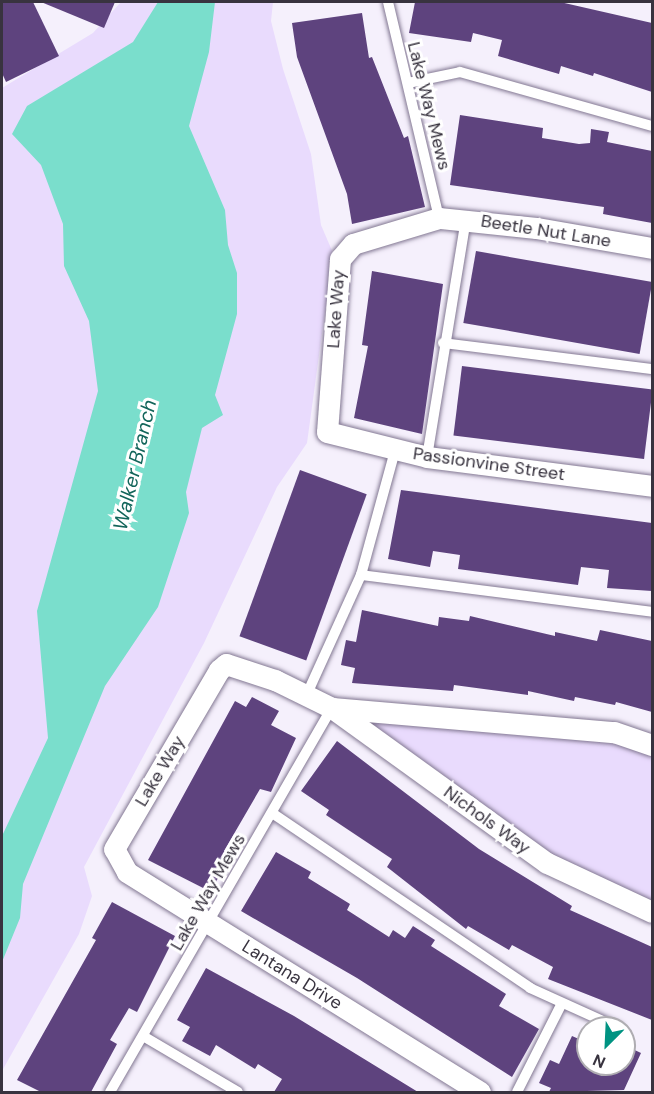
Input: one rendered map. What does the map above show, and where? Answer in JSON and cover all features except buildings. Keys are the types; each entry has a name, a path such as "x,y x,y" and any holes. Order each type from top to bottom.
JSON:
{"street":[{"name":"Beetle Nut Lane","path":"439,218 466,219 652,248"},
{"name":"Lake Way","path":"327,432 340,259 353,244 439,218"},
{"name":"Passionvine Street","path":"327,432 395,451 428,457 652,486"},
{"name":"Lake Way","path":"114,849 226,664"},
{"name":"Nichols Way","path":"226,664 307,694 332,708 547,863 652,912"},
{"name":"Nichols Way","path":"332,708 614,732 652,745"},
{"name":"Lantana Drive","path":"114,849 127,872 480,1092"}],"lane":[{"name":"Lake Way Mews","path":"388,2 439,218"},
{"path":"408,83 460,72 652,126"},
{"path":"428,457 443,344 466,219"},
{"path":"443,344 652,369"},
{"path":"307,694 360,575 395,451"},
{"path":"360,575 652,612"},
{"name":"Lake Way Mews","path":"110,1092 332,708"},
{"path":"272,813 561,1005 588,1016"},
{"path":"517,1092 561,1005"},
{"path":"143,1036 238,1092"}],"shaded area":[{"path":"121,2 273,2 271,21 283,69 311,154 321,225 333,253 307,443 277,487 204,643 84,867 92,896 79,934 2,1071 2,88 93,33"},
{"path":"361,720 559,734 652,751 652,903 573,870"}],"water":[{"name":"Walker Branch","path":"158,2 215,2 209,52 189,126 225,210 228,245 237,273 237,314 215,395 223,415 202,428 186,492 189,513 158,607 105,686 23,884 20,918 2,962 2,836 48,738 37,611 98,391 89,321 64,266 63,224 41,165 12,134 27,106 133,42"}]}
